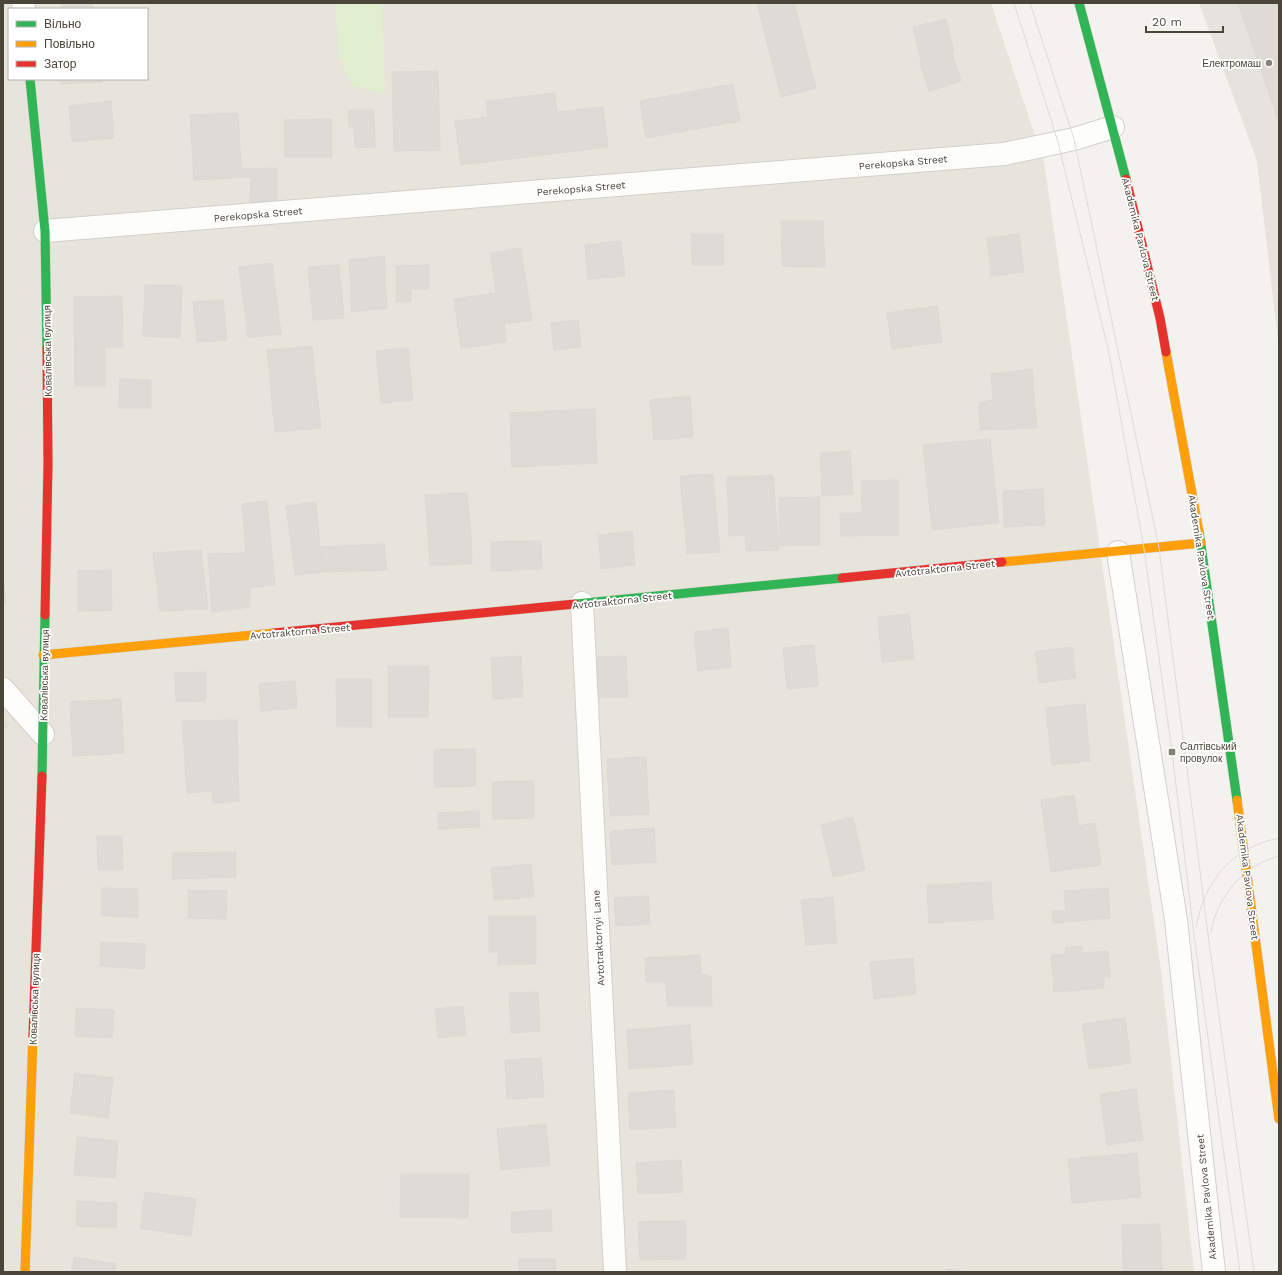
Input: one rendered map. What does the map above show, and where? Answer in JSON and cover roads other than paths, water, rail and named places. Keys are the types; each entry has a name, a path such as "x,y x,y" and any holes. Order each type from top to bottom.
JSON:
{"street":[{"name":"Akademika Pavlova Street","path":"1079,3 1113,127 1160,318 1201,543 1239,812 1279,1119"},
{"name":"Ковалівська вулиця","path":"25,1272 43,734 43,655 48,464 45,231 30,80"},
{"name":"Perekopska Street","path":"45,231 1004,154 1074,140 1113,127"},
{"name":"Avtotraktorna Street","path":"43,655 1201,543"},
{"name":"Akademika Pavlova Street","path":"1118,552 1176,920 1214,1272"},
{"name":"Avtotraktornyi Lane","path":"582,603 615,1272"},
{"path":"3,689 43,734"}],"tram line":[{"path":"1014,3 1058,142 1109,353 1144,549 1172,752 1194,935 1240,1272"},
{"path":"1030,3 1074,139 1159,548 1209,942 1254,1272"},
{"path":"1196,927 1200,910 1206,895 1223,869 1234,858 1247,850 1262,843 1279,838"},
{"path":"1211,932 1219,906 1234,884 1254,867 1266,860 1279,856"}],"place":[{"name":"Електромаш","path":"1269,63"},
{"name":"Салтівський провулок","path":"1172,752"}]}
